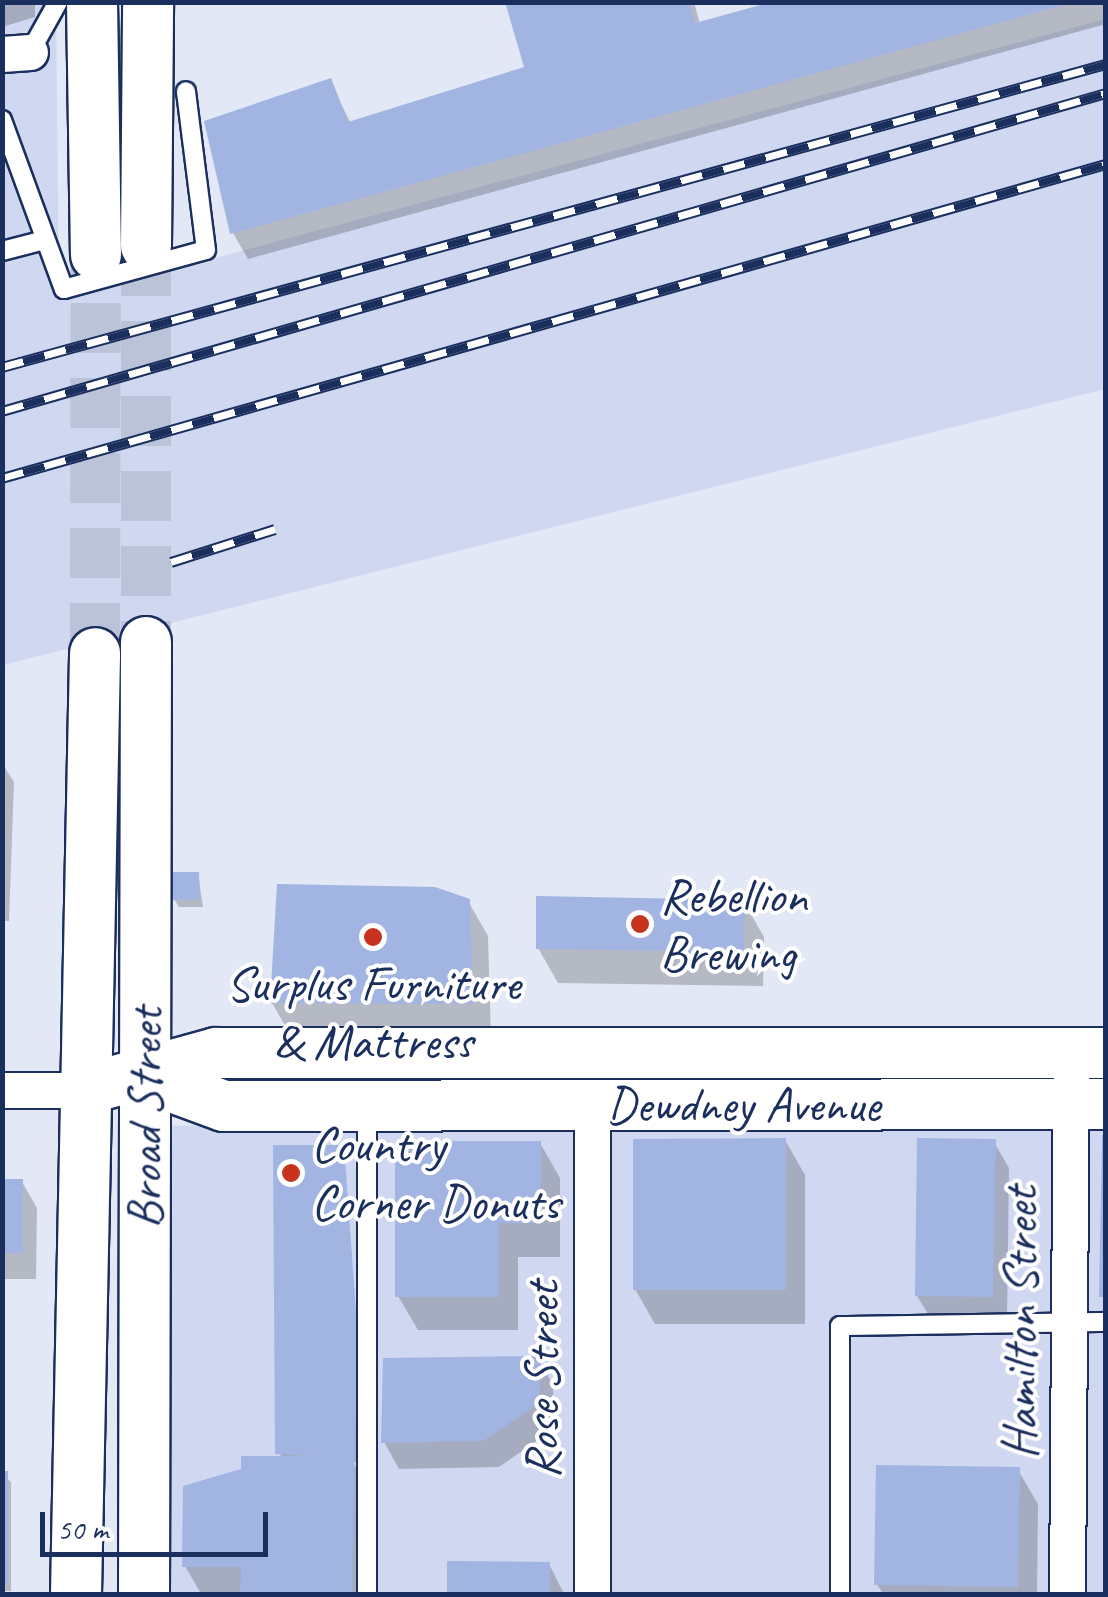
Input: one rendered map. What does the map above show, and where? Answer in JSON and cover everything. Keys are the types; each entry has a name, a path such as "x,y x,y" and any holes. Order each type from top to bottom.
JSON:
{"main road":[{"path":"92,2 96,255"},
{"path":"146,246 148,2"},
{"name":"Broad Street","path":"144,1594 146,642"},
{"name":"Broad Street","path":"76,1594 83,1090 95,652"},
{"name":"Dewdney Avenue","path":"83,1090 145,1077 216,1053 1088,1053"},
{"name":"Dewdney Avenue","path":"145,1077 224,1106 1088,1104"}],"street":[{"name":"Hamilton Street","path":"1068,1594 1088,1322 1088,1053"},
{"name":"Dewdney Avenue","path":"2,1090 83,1090"},
{"name":"Rose Street","path":"592,1106 592,1594"}],"lane":[{"path":"16,53 58,2"},
{"path":"2,120 9,156 64,289 206,250 186,91"},
{"path":"2,251 41,241"},
{"path":"367,1106 367,1594"},
{"path":"840,1594 840,1326 1088,1322"}],"shaded area":[{"path":"2,3 56,3 59,300 1105,19 1105,389 3,665"},
{"path":"1105,1114 1105,1594 168,1594 160,1126"}],"building":[{"path":"505,2 689,2 695,23 771,2 1068,4 230,234 204,121 331,78 348,122 524,67"},
{"path":"171,872 199,872 200,899 172,900"},
{"name":"Surplus Furniture & Mattress","path":"277,884 435,887 470,899 473,1004 270,1003"},
{"name":"Rebellion Brewing","path":"536,896 745,900 744,952 536,949"},
{"path":"1102,1135 1106,1135 1106,1297 1099,1297"},
{"path":"786,1138 786,1290 633,1290 633,1139"},
{"path":"917,1138 996,1139 993,1297 915,1296"},
{"path":"395,1141 541,1141 541,1223 499,1223 499,1297 395,1297"},
{"path":"273,1145 344,1145 357,1326 352,1594 240,1594 241,1567 182,1567 183,1486 241,1469 241,1456 308,1456 275,1454"},
{"path":"2,1179 23,1179 23,1253 2,1253"},
{"path":"539,1356 540,1403 483,1441 381,1443 383,1358"},
{"path":"876,1465 1020,1467 1018,1587 874,1585"},
{"path":"2,1471 8,1471 8,1584 2,1584"},
{"path":"447,1561 550,1562 550,1594 447,1594"}],"tunnel":[{"path":"146,246 146,642"},
{"path":"95,653 96,255"}],"railway":[{"path":"2,367 1106,64"},
{"path":"2,411 1106,93"},
{"path":"2,478 1106,164"},
{"path":"171,562 275,529"}],"place":[{"name":"Rebellion Brewing","path":"640,924"},
{"name":"Surplus Furniture & Mattress","path":"373,937"},
{"name":"Country Corner Donuts","path":"291,1173"}]}
